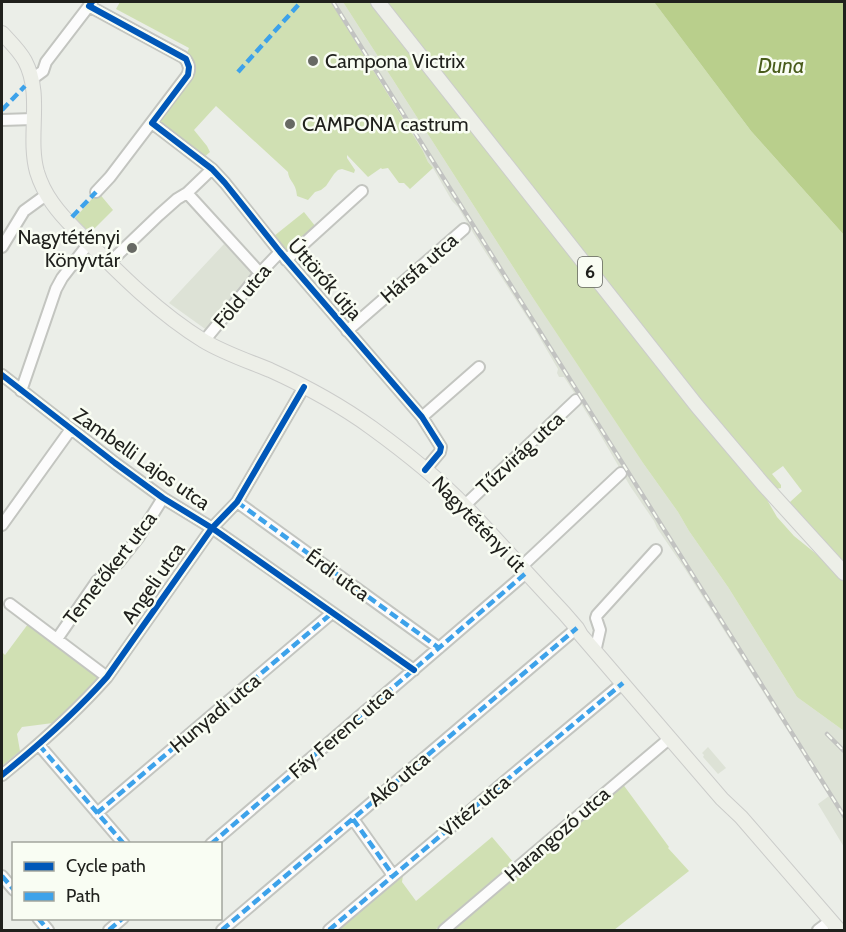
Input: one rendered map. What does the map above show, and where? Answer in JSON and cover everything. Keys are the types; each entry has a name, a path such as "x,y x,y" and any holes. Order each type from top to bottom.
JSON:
{"main road":[{"name":"6","path":"378,2 697,406 763,484 844,573"},
{"path":"2,33 20,54 30,73"},
{"name":"Nagytétényi út","path":"30,73 33,94 34,159 46,195 59,212 151,302 204,341 304,387 372,428 425,470 464,506 577,628 595,652 834,926"}],"street":[{"path":"30,73 43,71 46,62 91,4 183,57 188,63 188,75 96,192"},
{"path":"2,120 33,119"},
{"name":"Úttörők útja","path":"152,123 212,169 225,183 283,256 422,417 441,447 440,452 425,470"},
{"path":"109,263 212,169"},
{"name":"Föld utca","path":"204,341 260,273 362,191"},
{"path":"188,193 260,273"},
{"path":"2,247 24,211 46,195"},
{"name":"Hársfa utca","path":"348,331 464,229"},
{"path":"21,391 56,290 62,278 89,243"},
{"path":"422,417 479,367"},
{"name":"Zambelli Lajos utca","path":"2,375 163,498 212,528 414,670"},
{"name":"Angeli utca","path":"2,775 39,745 107,677 212,528 237,502 304,387"},
{"name":"Tűzvirág utca","path":"464,506 576,400"},
{"path":"2,525 71,429"},
{"name":"Fáy Ferenc utca","path":"212,842 440,648 524,570 621,473"},
{"name":"Temetőkert utca","path":"57,639 97,581 118,562 138,538 163,498"},
{"name":"Érdi utca","path":"237,502 440,648"},
{"path":"595,652 600,630 597,615 656,550"},
{"path":"9,604 107,677"},
{"name":"Hunyadi utca","path":"97,813 332,613"},
{"name":"Akó utca","path":"222,930 577,628"},
{"name":"Vitéz utca","path":"329,930 623,684"},
{"name":"Harangozó utca","path":"444,930 670,738"},
{"path":"39,745 123,842"},
{"path":"353,819 390,871 392,878"},
{"path":"2,876 12,888"},
{"path":"109,930 121,920"},
{"path":"818,930 834,926"}],"shaded area":[{"path":"120,2 331,2 433,168 410,189 404,183 399,183 388,168 381,168 368,177 347,155 355,170 354,173 338,170 326,186 315,192 308,200 297,196 288,172 216,106 194,130 210,152 202,159 156,123 187,80 186,55 189,48 116,9"},
{"path":"331,2 343,2 533,298 728,587 797,697 844,731 844,847 818,804 829,796 630,486 568,383 564,377 559,377 558,369 534,328 452,201"},
{"path":"343,2 372,2 711,432 766,498 777,517 794,536 825,561 844,582 844,731 797,697 728,587 533,298"},
{"path":"385,2 654,2 751,131 844,235 844,569 788,505 802,491 783,466 772,474 781,485 781,488 776,489 720,426"},
{"path":"98,192 113,210 90,233 75,218"},
{"path":"304,212 316,227 286,251 274,236"},
{"path":"224,244 254,275 208,331 169,303"},
{"path":"28,624 99,677 53,723 22,727 17,734 20,751 2,766 2,652 5,655"},
{"path":"708,747 726,768 718,774 703,757 702,753"},
{"path":"622,783 668,848 689,871 614,930 449,930"},
{"path":"492,837 514,863 435,930 337,930 403,875 402,882 416,901"}],"water":[{"name":"Duna","path":"654,2 844,2 844,235 751,131"}],"railway":[{"path":"333,2 844,816"},
{"path":"827,734 844,751"}],"marked path":[{"path":"238,72 301,2"},
{"path":"2,110 25,86"},
{"path":"72,217 96,192"},
{"path":"237,502 439,648"},
{"path":"213,842 526,573"},
{"path":"97,813 332,613"},
{"path":"222,930 577,628"},
{"path":"329,930 623,683"},
{"path":"39,745 122,842"},
{"path":"353,819 392,877"},
{"path":"2,876 12,888"},
{"path":"40,920 48,930"},
{"path":"109,930 121,920"}],"cycle path":[{"path":"92,2 89,6 186,59 189,67 188,75 152,123 212,169 225,183 280,252 422,417 441,447 440,452 425,470"},
{"path":"2,375 163,498 212,528 414,670"},
{"path":"2,775 56,728 107,677 212,528 237,502 304,387"}],"place":[{"name":"Campona Victrix","path":"313,61"},
{"name":"CAMPONA castrum","path":"290,124"},
{"name":"Nagytétényi Könyvtár","path":"132,248"}]}
